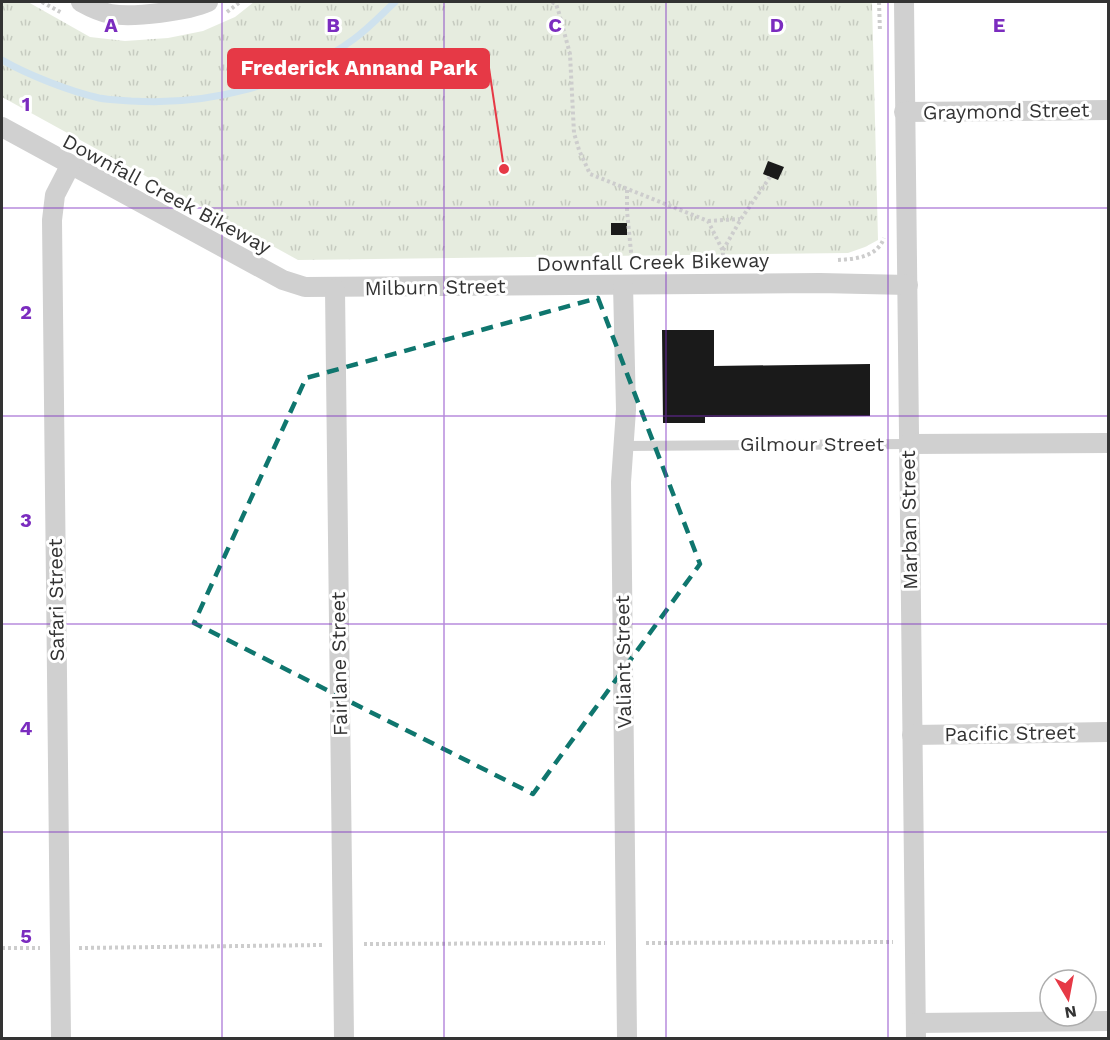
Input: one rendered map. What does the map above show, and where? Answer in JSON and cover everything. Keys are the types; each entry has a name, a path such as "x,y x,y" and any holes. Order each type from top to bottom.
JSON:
{"street":[{"path":"81,2 111,14 125,15 188,9 208,2"},
{"name":"Marban Street","path":"904,2 916,1031"},
{"name":"Graymond Street","path":"904,112 1108,110"},
{"name":"Milburn Street","path":"2,127 283,280 305,287 820,283 908,285"},
{"name":"Safari Street","path":"61,1038 52,220 55,195 70,166"},
{"name":"Valiant Street","path":"623,285 626,410 621,482 627,1038"},
{"name":"Fairlane Street","path":"335,288 344,1038"},
{"name":"Gilmour Street","path":"908,444 1108,443"},
{"name":"Pacific Street","path":"912,735 1108,732"},
{"path":"916,1031 1108,1021"}],"lane":[{"name":"Gilmour Street","path":"623,446 908,444"}],"path":[{"path":"552,2 556,4 570,54 574,133 590,174 708,221 741,219"},
{"path":"879,2 880,36"},
{"path":"723,250 770,177"},
{"path":"627,190 632,262"},
{"path":"708,221 723,250 723,261"},
{"path":"836,260 873,254 884,239 884,229"},
{"path":"873,254 875,262"},
{"name":"Downfall Creek Bikeway","path":"712,261 734,261"},
{"name":"Downfall Creek Bikeway","path":"620,263 644,262"},
{"path":"639,943 915,942"},
{"path":"357,944 612,943"},
{"path":"75,948 330,944"},
{"path":"2,948 46,948"}],"highlighted area":[{"path":"598,298 700,564 533,794 194,623 306,378"}],"green space":[{"path":"2,2 28,2 90,37 125,41 168,38 203,31 235,17 254,2 872,2 878,240 848,253 298,260 2,97"}],"building":[{"path":"768,161 784,167 778,180 763,174"},
{"path":"611,223 627,223 627,235 611,235"},
{"path":"662,330 714,330 714,366 870,364 870,416 705,417 705,423 663,423"}],"waterway":[{"path":"2,60 49,82 103,99 160,102 219,96 248,89 303,69 360,35 395,2"}],"place":[{"name":"Frederick Annand Park","path":"504,169"}]}
